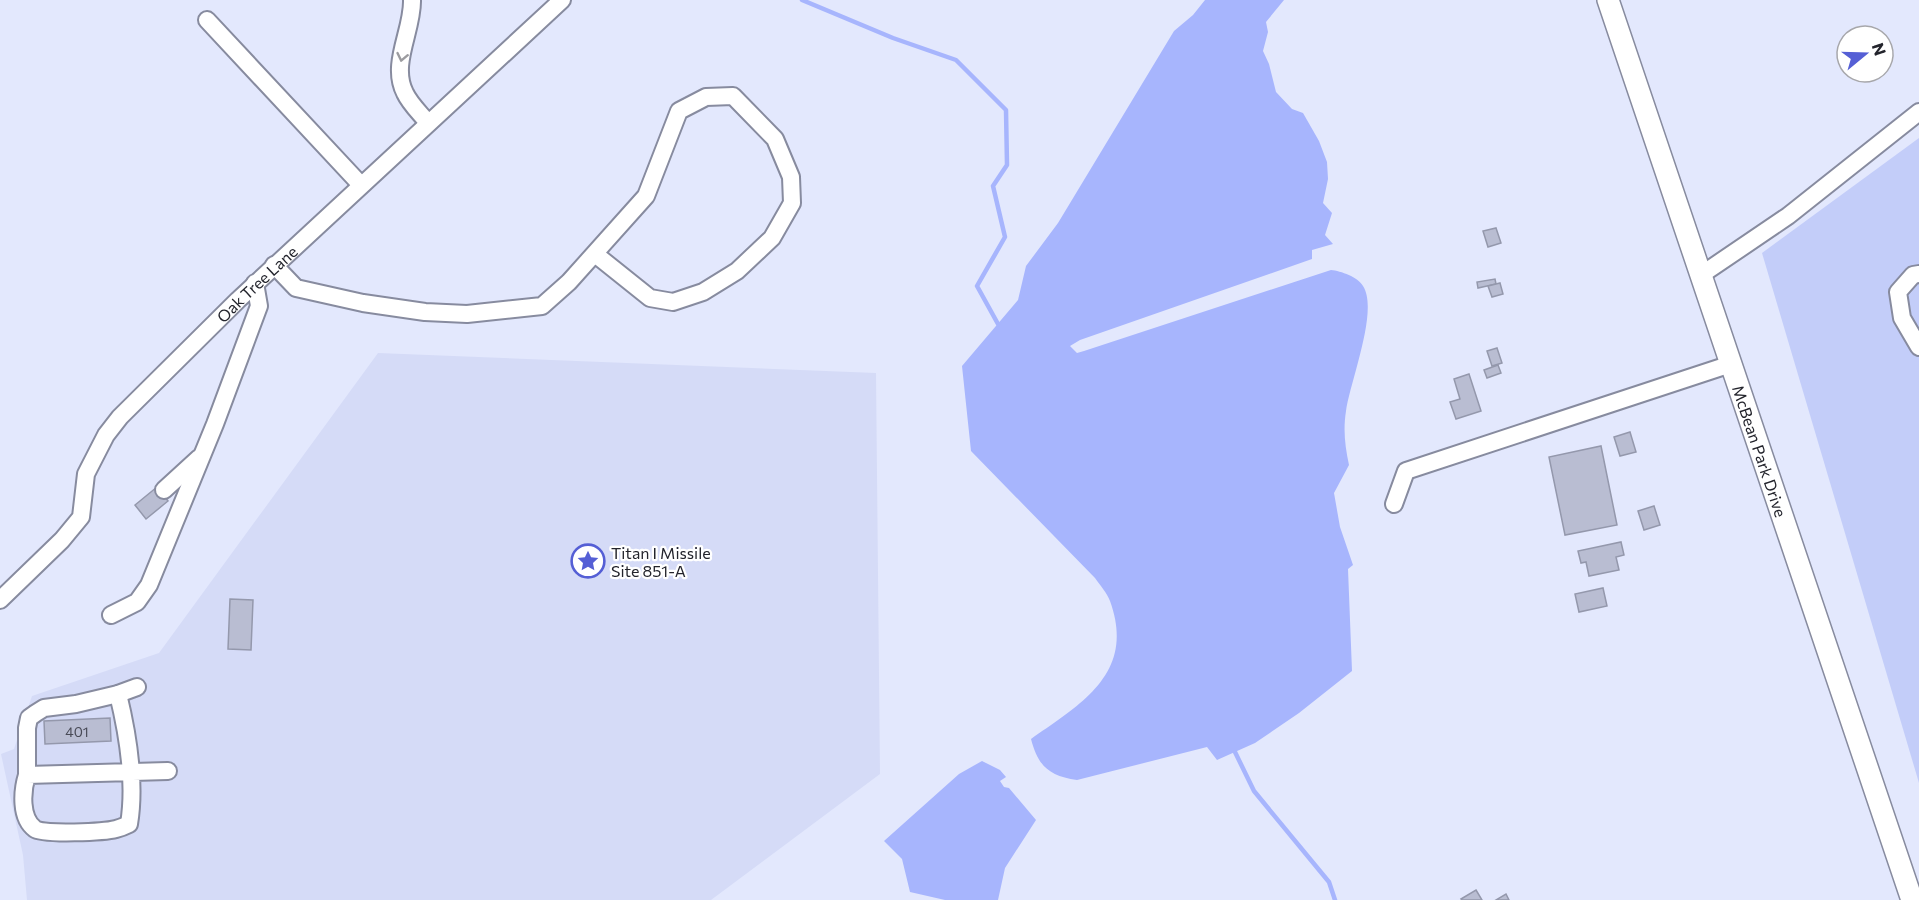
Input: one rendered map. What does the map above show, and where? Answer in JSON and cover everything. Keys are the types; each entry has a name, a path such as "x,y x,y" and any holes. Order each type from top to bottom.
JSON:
{"main road":[{"name":"McBean Park Drive","path":"1608,0 1912,900"}],"street":[{"name":"Oak Tree Lane","path":"0,600 62,540 81,517 86,474 106,435 120,417 274,265 561,0"},
{"path":"413,4 400,67 400,83 405,95 428,123"},
{"path":"207,20 361,185"},
{"path":"274,265 296,288 363,303 425,312 466,314 542,306 569,282 646,196 679,111 706,97 733,96 775,140 791,177 792,203 772,238 737,271 703,292 673,302 650,298 595,254"},
{"path":"1701,275 1788,216 1919,112"},
{"path":"1919,274 1913,275 1898,292 1902,318 1919,347"},
{"path":"111,615 136,602 149,585 259,306 255,283"},
{"path":"1394,504 1406,471 1731,364"},
{"path":"164,490 202,455"},
{"path":"118,694 125,725 130,772 132,808 129,824 115,830 49,833 36,829 27,818 23,788 27,775 26,740 29,718 44,708 76,704 137,687"},
{"path":"27,775 168,771"}],"shaded area":[{"path":"1205,0 1284,0 1266,22 1268,32 1263,51 1276,92 1292,109 1303,113 1319,141 1327,162 1328,179 1323,203 1332,213 1325,235 1333,244 1312,250 1312,259 1080,340 1070,346 1077,353 1084,351 1331,270 1349,275 1361,283 1367,297 1368,312 1345,418 1346,451 1349,465 1334,493 1340,527 1353,565 1348,569 1352,671 1299,713 1255,743 1217,760 1207,747 1077,780 1059,776 1046,768 1037,756 1031,739 1085,698 1099,684 1110,667 1116,648 1116,626 1110,601 1095,578 971,451 962,366 1018,300 1026,266 1058,223 1174,31 1193,15"},
{"path":"1919,138 1919,783 1762,253"},
{"path":"378,353 876,373 880,774 711,900 27,900 23,855 1,754 14,749 32,696 159,653"},
{"path":"982,761 1000,770 1006,777 1000,781 1004,787 1009,788 1036,820 1005,868 998,900 945,900 910,892 902,859 884,841 959,774"}],"building":[{"path":"1496,228 1501,243 1488,247 1483,231"},
{"path":"1495,279 1496,284 1478,288 1477,282"},
{"path":"1500,283 1503,294 1492,297 1488,286"},
{"path":"1497,348 1502,363 1492,366 1487,351"},
{"path":"1498,365 1501,373 1487,378 1484,370"},
{"path":"1469,374 1481,411 1456,419 1450,402 1460,399 1454,379"},
{"path":"1630,432 1636,452 1620,456 1614,437"},
{"path":"1601,446 1617,525 1565,535 1549,457"},
{"path":"157,487 168,501 146,519 135,505"},
{"path":"1654,506 1660,525 1644,530 1638,511"},
{"path":"1621,542 1624,555 1616,557 1619,570 1589,576 1586,562 1581,563 1578,551"},
{"path":"1603,588 1607,606 1579,612 1575,594"},
{"path":"230,599 253,600 251,650 228,649"},
{"path":"110,718 111,741 45,744 44,721"},
{"path":"1476,890 1482,900 1461,899"},
{"path":"1506,894 1509,900 1496,900"}],"waterway":[{"path":"802,0 893,38 956,60 1006,110 1007,165 993,186 1005,237 977,286 998,324"},
{"path":"1235,752 1254,791 1329,882 1335,900"}],"place":[{"name":"Titan I Missile Site 851-A","path":"588,561"}]}
